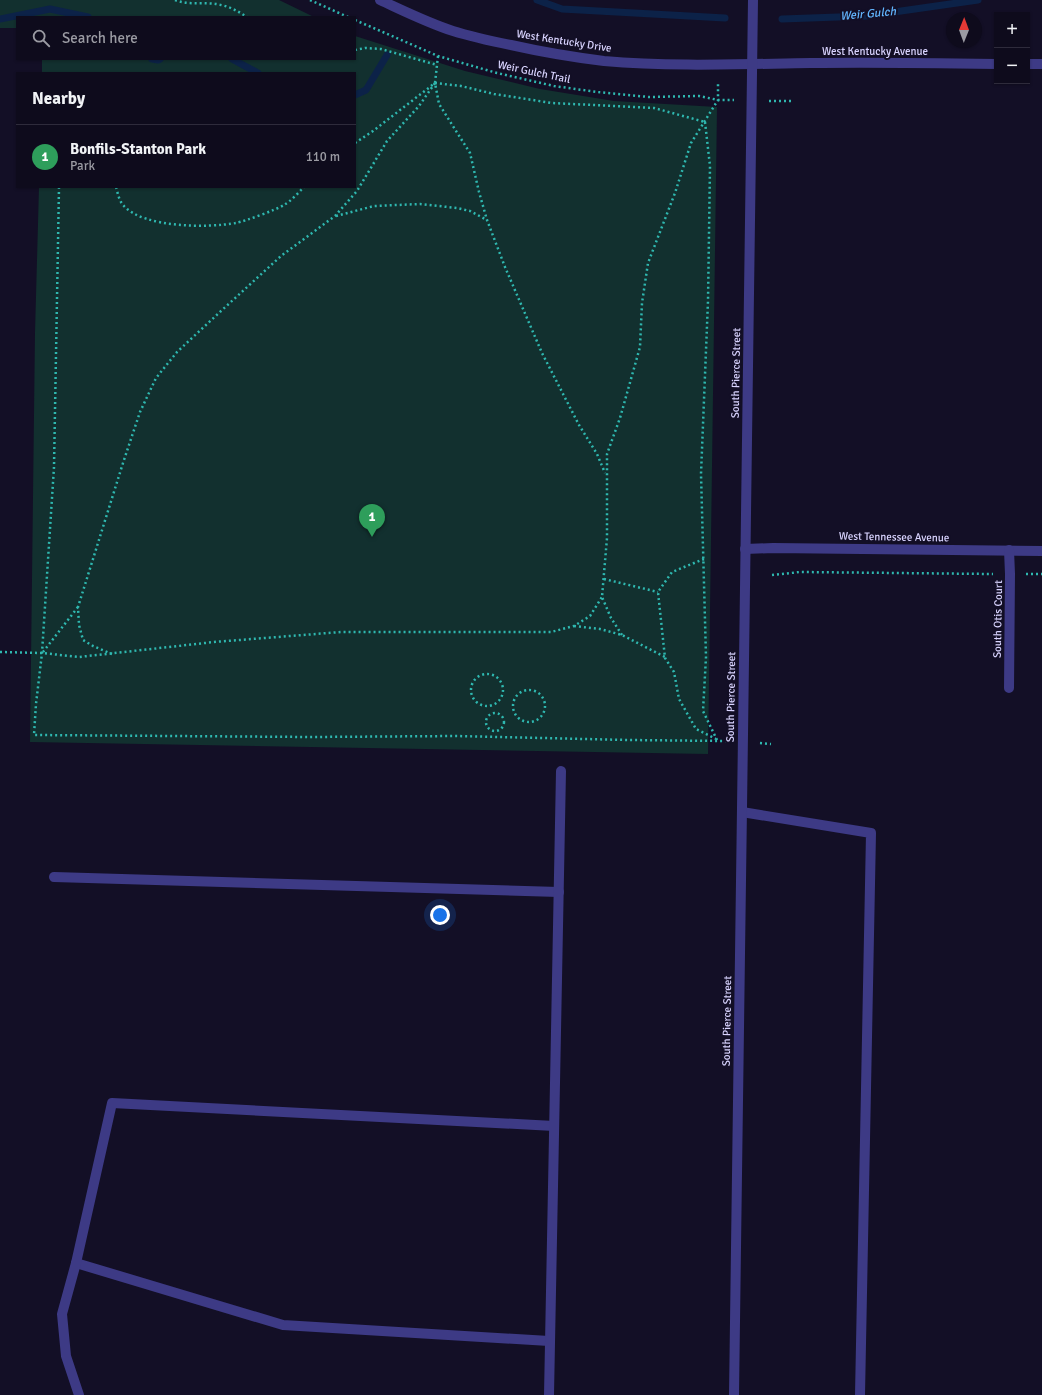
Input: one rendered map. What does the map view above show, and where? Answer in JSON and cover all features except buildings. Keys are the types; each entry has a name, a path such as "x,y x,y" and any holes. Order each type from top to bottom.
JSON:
{"street":[{"name":"West Kentucky Drive","path":"380,0 452,30 479,38 569,57 652,64 753,64"},
{"name":"South Pierce Street","path":"734,1395 754,0"},
{"name":"West Kentucky Avenue","path":"753,64 882,62 994,64"},
{"path":"1030,64 1042,64"},
{"name":"West Tennessee Avenue","path":"745,549 1042,551"},
{"name":"South Otis Court","path":"1009,550 1009,688"},
{"path":"549,1395 561,771"},
{"path":"742,812 871,833 860,1395"},
{"path":"54,877 559,892"},
{"path":"79,1395 66,1356 62,1314 76,1263 112,1103 554,1126"},
{"path":"76,1263 283,1325 550,1341"}],"path":[{"path":"175,0 181,2 220,4 234,8 246,16"},
{"path":"310,0 346,16"},
{"name":"Weir Gulch Trail","path":"356,20 438,56 497,74 554,86 597,92 649,97 699,96 718,100 705,122"},
{"path":"356,50 365,48 381,49 437,64"},
{"path":"438,56 435,83 439,104 470,153 487,220 505,267 542,353 579,425 597,454 606,475"},
{"path":"112,654 83,640 79,624 78,607 122,463 140,412 156,378 177,352 221,310 281,256 335,216 357,191 387,141 419,106 435,83"},
{"path":"356,143 435,83 461,86 494,94 552,103 654,108 705,122"},
{"path":"0,652 42,653 79,657 214,642 342,632 551,632 574,626 590,616 602,597 604,579 607,538 607,454 620,418 640,347 642,303 648,263 675,193 690,143 705,122"},
{"path":"705,122 710,166 708,301 701,474 706,657 703,711 717,740"},
{"path":"59,188 54,467 42,653 34,735 311,737 456,736 628,740 717,740"},
{"path":"116,188 119,199 124,207 140,217 172,225 219,225 237,223 284,206 303,188"},
{"path":"335,216 374,206 420,204 457,208 487,220"},
{"path":"704,559 672,572 658,592 665,658 674,672 679,698 696,729 717,740"},
{"path":"772,575 800,572 1042,574"},
{"path":"604,579 658,592"},
{"path":"602,597 611,618 622,635"},
{"path":"42,653 78,607"},
{"path":"574,626 600,629 622,635 665,658"},
{"path":"484,675 492,675 498,679 502,686 503,692 497,703 489,706 482,706 476,703 472,698 472,684 477,678 484,675"},
{"path":"526,690 534,690 541,694 544,700 544,713 539,719 532,722 524,721 514,713 514,699 519,693 526,690"},
{"path":"493,713 498,713 504,719 503,726 496,732 488,730 485,722 489,714 493,713"}],"green space":[{"path":"0,0 279,0 312,16 16,16 16,28 0,28"},
{"path":"356,36 465,71 540,89 614,101 717,107 708,754 30,742 35,333 39,188 356,188 356,72 42,72 42,60 356,60"}],"waterway":[{"name":"Weir Gulch","path":"537,0 562,9 725,18"},
{"name":"Weir Gulch","path":"782,19 866,16 978,0"},
{"name":"Weir Gulch","path":"0,19 50,9 83,16"},
{"name":"Weir Gulch","path":"356,95 366,90 387,55"},
{"name":"Weir Gulch","path":"234,60 256,72"}],"place":[{"name":"Bonfils-Stanton Park","path":"372,537"}]}
